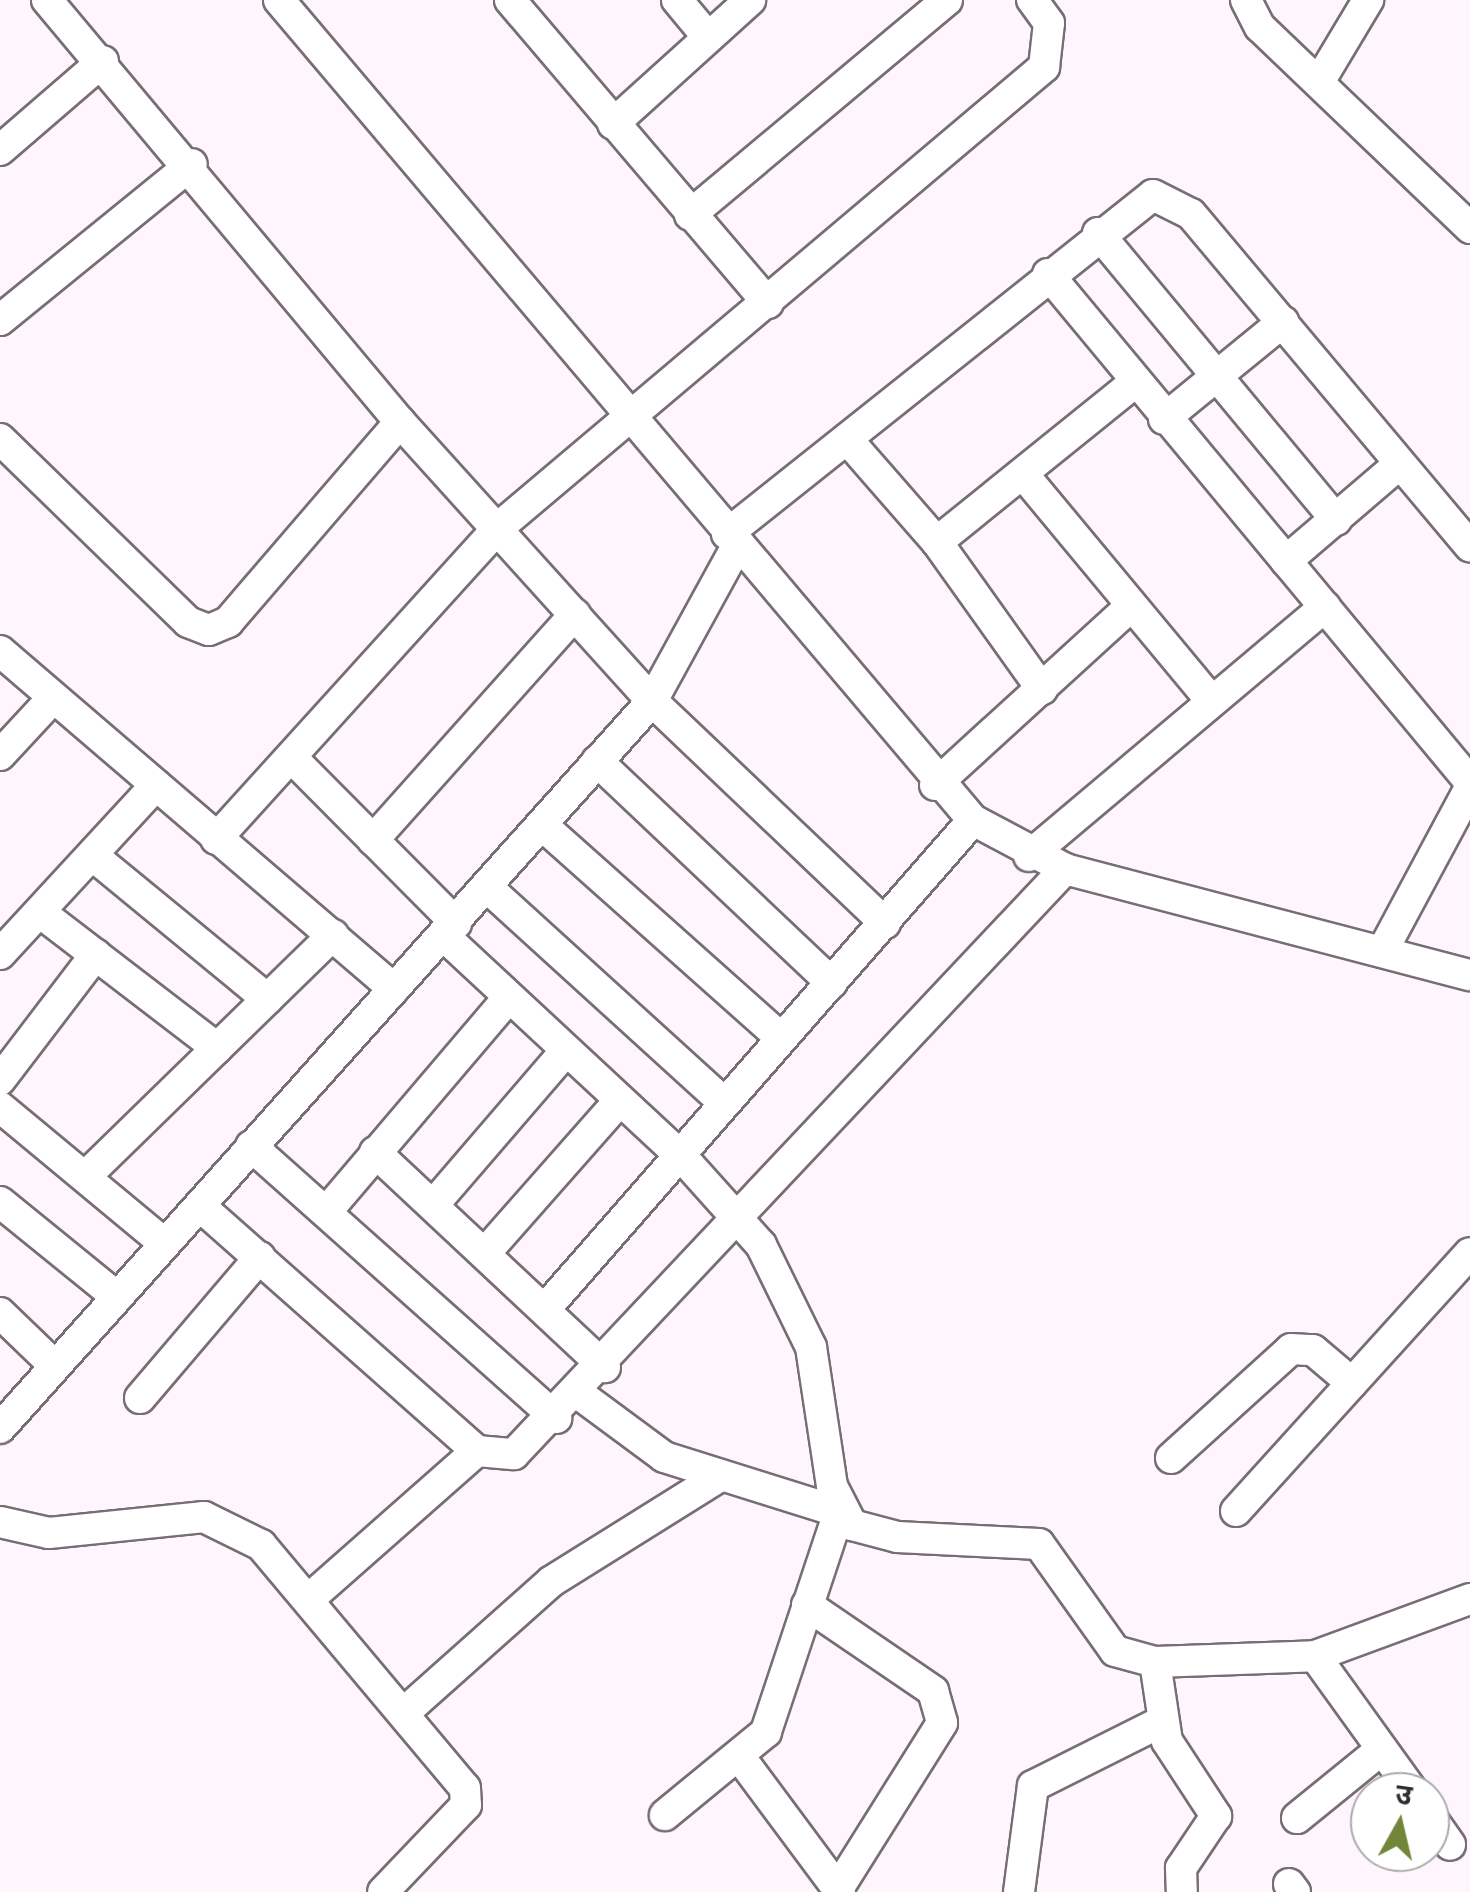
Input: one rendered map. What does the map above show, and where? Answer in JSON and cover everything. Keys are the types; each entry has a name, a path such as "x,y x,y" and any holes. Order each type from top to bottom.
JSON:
{"street":[{"path":"47,0 192,164 400,422 652,701 884,923"},
{"path":"280,0 633,418 935,785 972,820 1029,856 1065,868 1469,974"},
{"path":"510,0 768,303"},
{"path":"677,0 707,36"},
{"path":"613,124 750,0"},
{"path":"690,215 947,0"},
{"path":"216,839 498,528 1044,68 1048,23 1032,0"},
{"path":"1246,0 1260,28 1470,228"},
{"path":"1319,82 1368,0"},
{"path":"0,150 103,61"},
{"path":"0,320 192,164"},
{"path":"0,1428 652,701 732,540 847,439 1136,201 1168,196 1284,322 1398,464 1470,546"},
{"path":"1098,233 1222,374 1336,520"},
{"path":"1048,274 1134,383 1470,785 1384,950"},
{"path":"1164,419 1284,322"},
{"path":"937,542 1134,383"},
{"path":"0,439 188,622 209,630 228,622 400,422"},
{"path":"847,439 937,542 1042,689"},
{"path":"1286,562 1398,464"},
{"path":"1023,474 1210,699"},
{"path":"935,785 1130,607"},
{"path":"1029,856 1210,699 1325,607"},
{"path":"374,840 575,614"},
{"path":"0,650 394,989"},
{"path":"0,755 52,698"},
{"path":"292,758 374,840 506,1001 682,1157 739,1218 811,1347 840,1512 777,1707 742,1760 665,1815"},
{"path":"598,761 832,983"},
{"path":"0,954 156,785"},
{"path":"546,1308 682,1157 724,1103 972,820"},
{"path":"542,825 781,1038"},
{"path":"92,855 267,999"},
{"path":"200,1206 477,1450 514,1454 579,1394 1065,868"},
{"path":"488,888 724,1103"},
{"path":"41,912 217,1048"},
{"path":"89,1173 333,935"},
{"path":"0,1080 96,954"},
{"path":"326,1210 506,1001"},
{"path":"434,1204 563,1054"},
{"path":"486,1252 619,1101"},
{"path":"0,1107 89,1173 165,1244"},
{"path":"252,1146 556,1418"},
{"path":"376,1152 546,1308 604,1367"},
{"path":"0,1202 117,1298"},
{"path":"1236,1511 1470,1253"},
{"path":"140,1398 260,1258"},
{"path":"0,1314 55,1366"},
{"path":"1171,1458 1290,1348 1313,1350 1352,1383"},
{"path":"579,1394 640,1444 717,1478 840,1512 898,1537 1038,1544 1115,1651 1155,1662 1315,1656 1470,1598"},
{"path":"309,1599 477,1450"},
{"path":"406,1711 552,1581 717,1478"},
{"path":"0,1522 50,1533 221,1519 261,1545 451,1766 466,1804 382,1892"},
{"path":"742,1760 839,1891 942,1723 933,1691 807,1605"},
{"path":"1315,1656 1398,1772"},
{"path":"1155,1662 1160,1722 1174,1760 1216,1816 1181,1868 1182,1892"},
{"path":"1019,1892 1033,1786 1160,1722"},
{"path":"1296,1818 1382,1749"}]}
